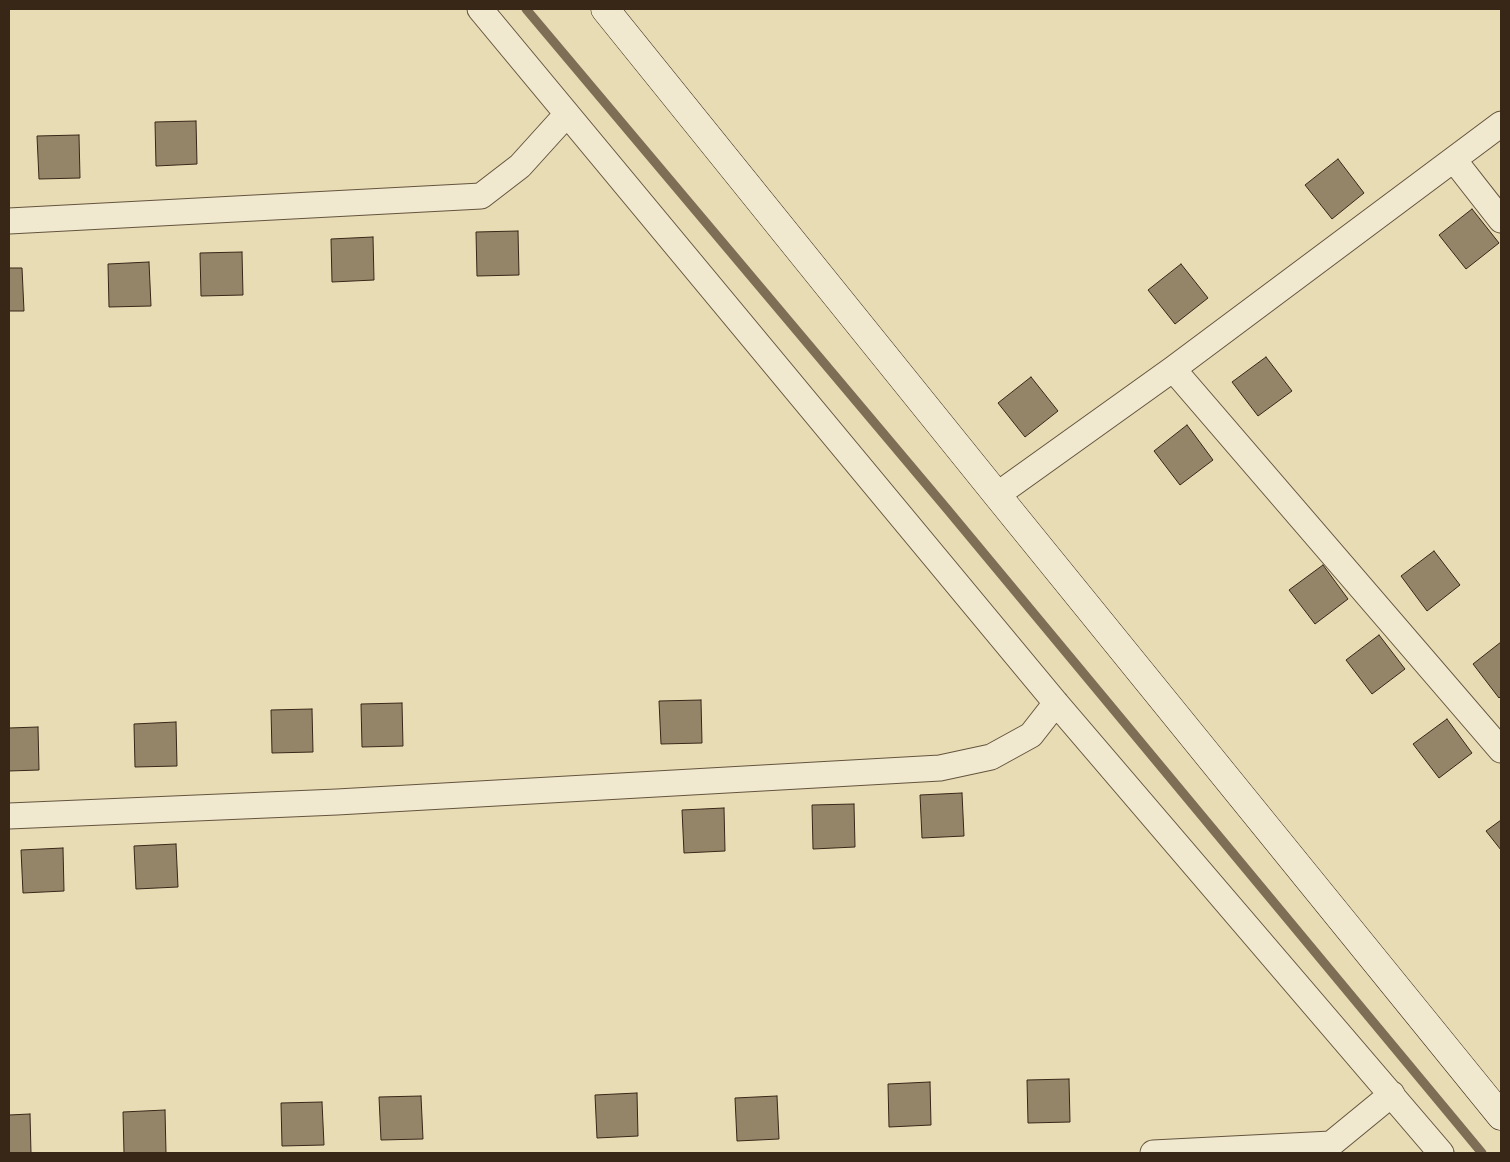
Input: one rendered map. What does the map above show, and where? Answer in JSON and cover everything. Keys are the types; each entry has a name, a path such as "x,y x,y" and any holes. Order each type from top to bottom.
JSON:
{"street":[{"path":"480,9 1056,703 1441,1153"},
{"path":"605,9 1501,1116"},
{"path":"9,221 481,196 520,166 567,114"},
{"path":"997,495 1173,369 1501,124"},
{"path":"1454,160 1501,220"},
{"path":"1173,369 1501,750"},
{"path":"9,816 338,802 940,768 990,757 1031,735 1056,703"},
{"path":"1153,1153 1331,1144 1392,1094"}],"building":[{"path":"196,121 197,164 156,166 155,122"},
{"path":"79,135 80,178 39,179 37,136"},
{"path":"1338,159 1364,193 1332,219 1305,185"},
{"path":"1472,209 1499,243 1466,269 1439,235"},
{"path":"518,231 519,275 477,276 476,232"},
{"path":"373,237 374,280 332,282 331,239"},
{"path":"242,252 243,295 201,296 200,253"},
{"path":"149,262 151,306 109,307 108,264"},
{"path":"1181,264 1208,298 1175,324 1148,290"},
{"path":"9,268 22,268 24,311 9,311"},
{"path":"1266,357 1292,391 1258,416 1232,382"},
{"path":"1031,377 1058,411 1025,437 998,403"},
{"path":"1187,425 1213,460 1180,485 1154,451"},
{"path":"1434,551 1460,585 1427,611 1401,576"},
{"path":"1323,565 1348,599 1315,624 1289,590"},
{"path":"1379,635 1405,669 1372,694 1346,660"},
{"path":"1501,642 1501,696 1499,698 1473,664"},
{"path":"701,700 702,743 661,744 659,701"},
{"path":"402,703 403,746 362,747 361,704"},
{"path":"312,709 313,752 272,753 271,710"},
{"path":"1447,719 1472,753 1439,778 1413,744"},
{"path":"176,722 177,766 135,767 134,724"},
{"path":"38,727 39,770 9,771 9,728"},
{"path":"962,793 964,836 922,838 920,795"},
{"path":"854,804 855,847 813,849 812,805"},
{"path":"724,808 725,851 684,853 682,810"},
{"path":"1501,820 1501,850 1486,831"},
{"path":"176,844 178,887 136,889 134,846"},
{"path":"63,848 64,891 23,893 21,850"},
{"path":"1069,1079 1070,1122 1028,1123 1027,1080"},
{"path":"930,1082 931,1125 889,1127 888,1084"},
{"path":"637,1093 638,1136 597,1138 595,1095"},
{"path":"421,1096 423,1139 381,1140 379,1097"},
{"path":"777,1096 779,1139 737,1141 735,1098"},
{"path":"322,1102 324,1145 282,1146 281,1103"},
{"path":"165,1110 166,1153 124,1153 123,1112"},
{"path":"30,1114 31,1153 9,1153 9,1115"}],"waterway":[{"path":"526,9 947,509 1482,1153"}]}
